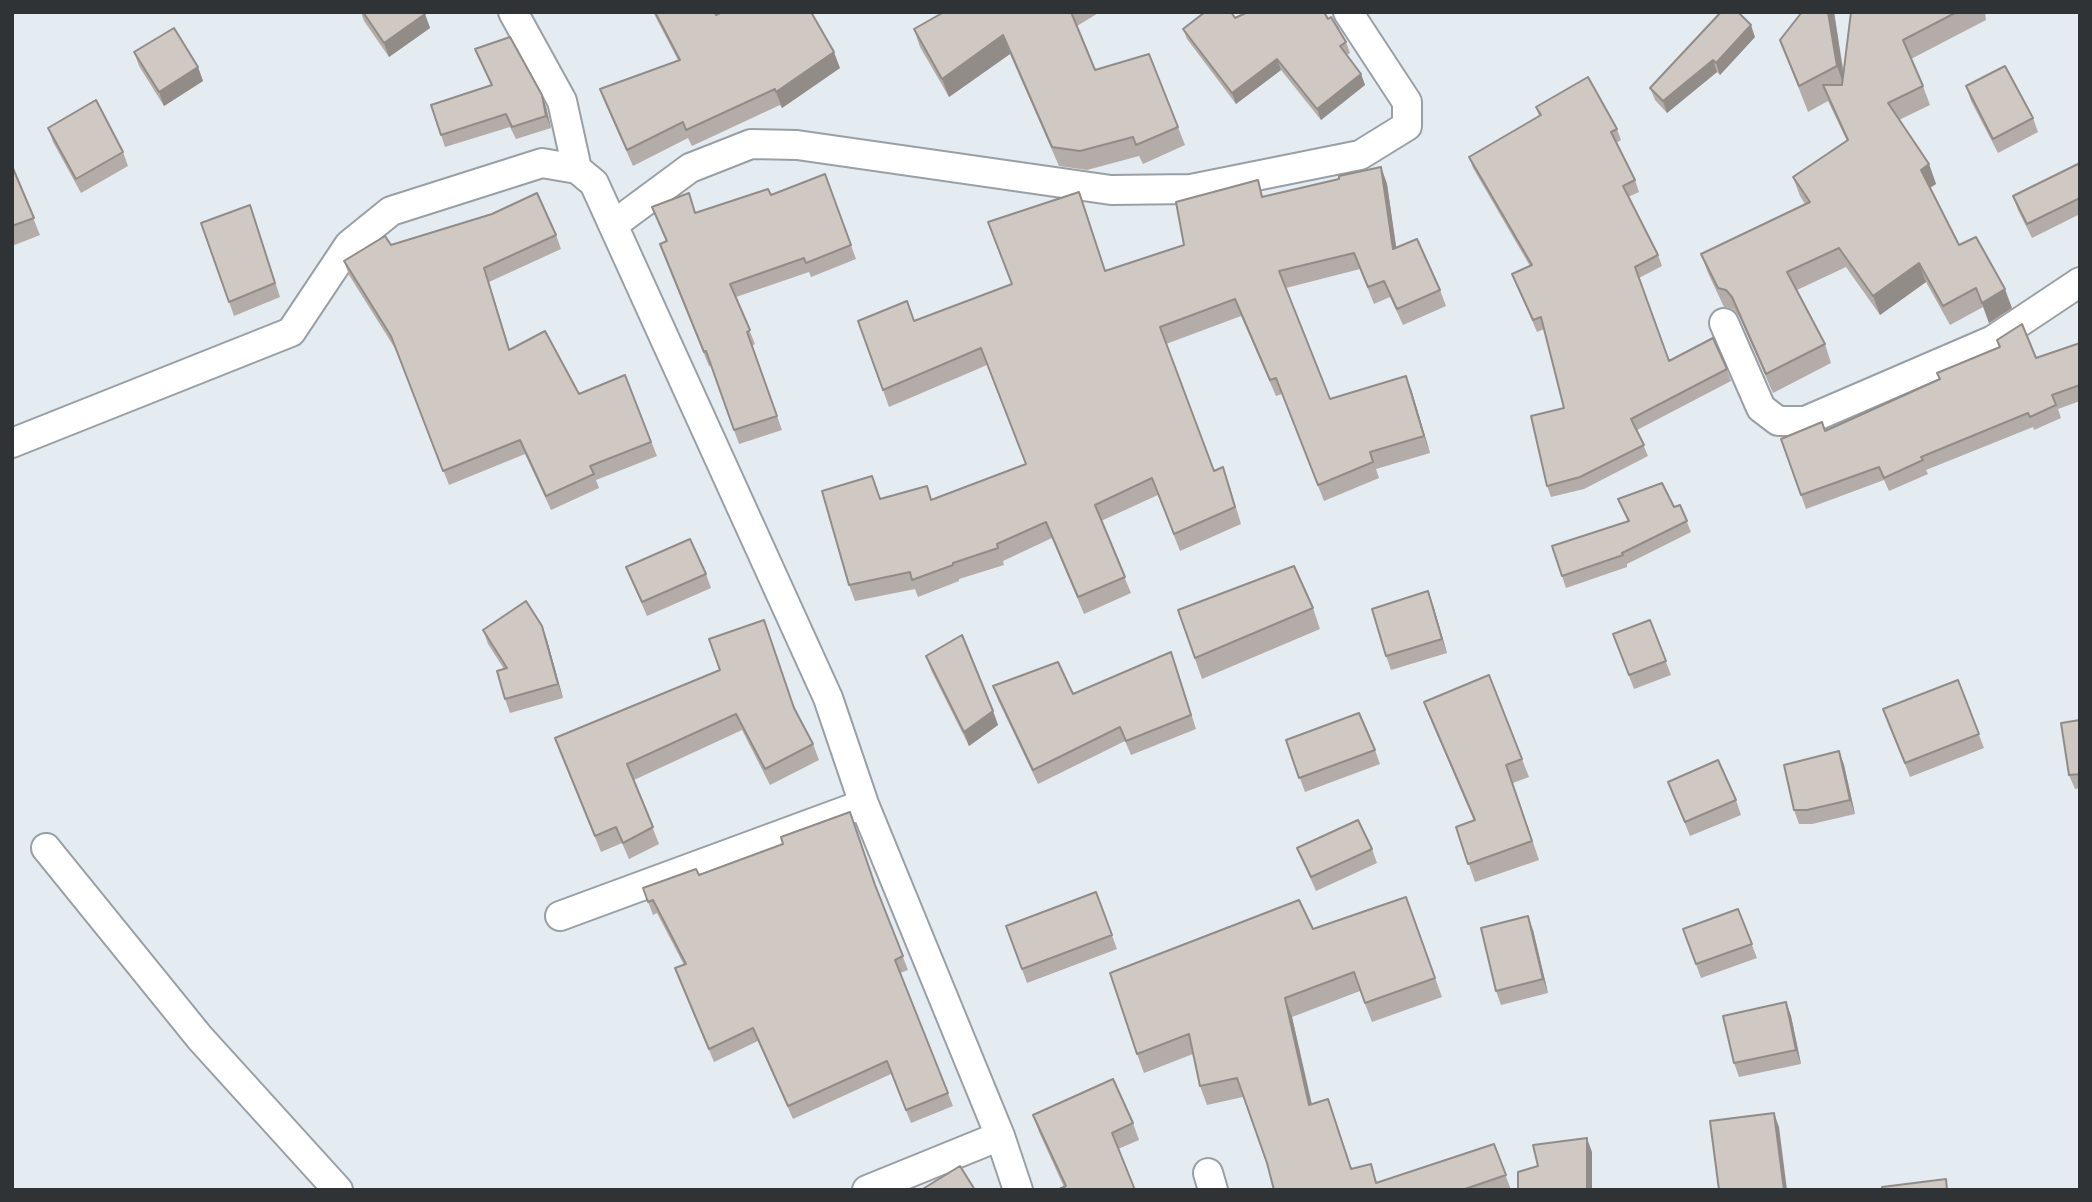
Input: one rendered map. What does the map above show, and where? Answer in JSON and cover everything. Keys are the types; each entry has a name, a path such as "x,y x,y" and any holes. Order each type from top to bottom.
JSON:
{"street":[{"path":"513,12 562,101 577,169"},
{"path":"613,225 690,168 751,144 797,145 1111,190 1191,189 1360,155 1407,126 1407,103 1348,12"},
{"path":"14,438 291,332 349,245 391,211 542,163 577,169 594,183 828,698 864,804 1000,1136 1018,1190"},
{"path":"1724,323 1762,408 1778,421 1805,421 1993,340 2080,282"},
{"path":"560,916 864,804"},
{"path":"47,848 200,1038 338,1190"},
{"path":"867,1190 1000,1136"}],"building":[{"path":"363,12 424,12 425,14 384,43"},
{"path":"655,12 715,12 716,15 722,12 811,12 834,52 776,92 775,89 686,130 683,122 627,150 600,89 680,60"},
{"path":"944,12 1071,12 1095,70 1149,54 1178,127 1136,145 1133,137 1080,151 1052,147 1003,35 942,79 914,29"},
{"path":"1205,12 1231,12 1235,18 1248,12 1324,12 1328,19 1331,17 1346,42 1340,46 1361,74 1317,109 1277,59 1232,93 1183,29"},
{"path":"1721,12 1738,12 1751,25 1716,63 1713,60 1663,101 1650,88"},
{"path":"1802,12 1828,12 1837,66 1799,86 1780,40"},
{"path":"1851,12 1957,12 1903,40 1923,86 1888,103 1929,164 1921,170 1959,245 1976,237 2005,289 1982,303 1976,288 1943,306 1919,263 1873,296 1839,248 1787,272 1825,344 1766,374 1732,297 1726,290 1718,288 1701,254 1810,202 1793,177 1848,140 1823,85 1842,85"},
{"path":"174,28 198,67 159,92 134,52"},
{"path":"510,37 542,95 546,116 512,127 506,114 441,135 431,105 492,85 475,49"},
{"path":"2005,66 2033,118 1993,139 1966,86"},
{"path":"1588,77 1617,129 1611,132 1635,180 1623,186 1658,255 1635,267 1669,361 1713,338 1727,369 1631,419 1644,445 1580,477 1547,486 1531,416 1564,408 1541,317 1533,320 1512,274 1532,265 1469,157 1541,115 1536,107"},
{"path":"96,100 123,152 76,179 48,128"},
{"path":"2080,163 2080,198 2027,224 2013,196"},
{"path":"12,166 34,218 12,226"},
{"path":"1381,167 1393,249 1417,239 1440,290 1397,309 1384,281 1368,287 1354,253 1279,271 1330,399 1406,376 1424,436 1370,452 1373,462 1318,485 1276,378 1270,380 1235,299 1160,327 1214,471 1223,467 1235,507 1174,534 1152,478 1095,505 1125,577 1078,597 1046,522 997,544 998,548 912,580 910,572 849,585 822,491 872,476 880,499 927,486 931,500 1026,464 981,348 883,390 858,321 907,301 914,321 1012,284 988,222 1079,192 1105,271 1184,245 1176,202 1258,180 1262,197"},
{"path":"825,174 851,245 806,263 804,258 730,284 750,330 747,332 777,416 734,430 706,351 704,352 660,244 667,241 652,207 689,193 695,213 768,189 771,195"},
{"path":"537,193 556,235 484,268 509,350 545,331 579,394 625,375 651,442 590,466 594,474 546,496 520,440 443,471 391,336 344,261 385,236 391,245 492,214"},
{"path":"250,205 275,283 229,302 201,223"},
{"path":"2022,324 2036,358 2080,343 2080,385 2052,395 2056,405 2030,417 2028,413 1921,457 1923,460 1884,478 1879,467 1801,495 1781,439 1822,422 1825,431 1940,379 1937,373 2000,347 1997,340"},
{"path":"1662,483 1674,507 1680,505 1687,521 1622,553 1623,555 1562,576 1552,546 1629,521 1618,499"},
{"path":"690,539 706,574 642,602 626,567"},
{"path":"1294,566 1313,608 1195,658 1178,610"},
{"path":"1428,591 1442,639 1386,656 1372,609"},
{"path":"526,601 542,626 558,684 505,699 497,671 507,668 483,630"},
{"path":"764,620 794,708 813,744 765,769 736,714 627,764 653,827 623,843 616,827 595,836 555,738 720,670 709,639"},
{"path":"1650,620 1666,661 1629,675 1613,634"},
{"path":"962,635 993,711 964,732 926,656"},
{"path":"1171,652 1191,715 1126,741 1120,727 1033,770 993,686 1058,662 1073,694"},
{"path":"1489,675 1522,759 1506,765 1532,841 1468,864 1456,827 1475,820 1424,702"},
{"path":"1958,680 1979,734 1905,763 1883,709"},
{"path":"1359,713 1375,750 1299,778 1286,740"},
{"path":"2080,720 2080,774 2069,775 2061,723"},
{"path":"1839,751 1850,800 1807,810 1794,810 1784,765"},
{"path":"1718,760 1736,800 1685,822 1668,782"},
{"path":"850,812 903,956 895,960 948,1093 906,1110 887,1061 788,1106 753,1028 709,1049 675,968 686,964 653,900 648,902 643,888 696,869 699,875 783,844 781,837"},
{"path":"1358,820 1372,849 1311,877 1297,848"},
{"path":"1096,892 1112,935 1022,969 1006,926"},
{"path":"1406,897 1435,978 1365,1003 1354,972 1285,998 1309,1105 1328,1099 1351,1169 1371,1164 1376,1183 1494,1144 1506,1175 1462,1190 1274,1190 1237,1078 1200,1086 1189,1034 1137,1054 1110,973 1299,900 1313,929"},
{"path":"1738,909 1752,944 1696,964 1683,929"},
{"path":"1528,916 1543,979 1496,991 1481,928"},
{"path":"1786,1002 1796,1050 1734,1063 1723,1016"},
{"path":"1113,1079 1133,1123 1112,1133 1135,1190 1057,1190 1066,1186 1033,1115"},
{"path":"1774,1113 1784,1190 1719,1190 1710,1121"},
{"path":"1587,1138 1587,1190 1518,1190 1518,1172 1538,1166 1533,1145"},
{"path":"960,1166 975,1190 921,1190"},
{"path":"1946,1179 1947,1190 1883,1190 1882,1187"}]}
